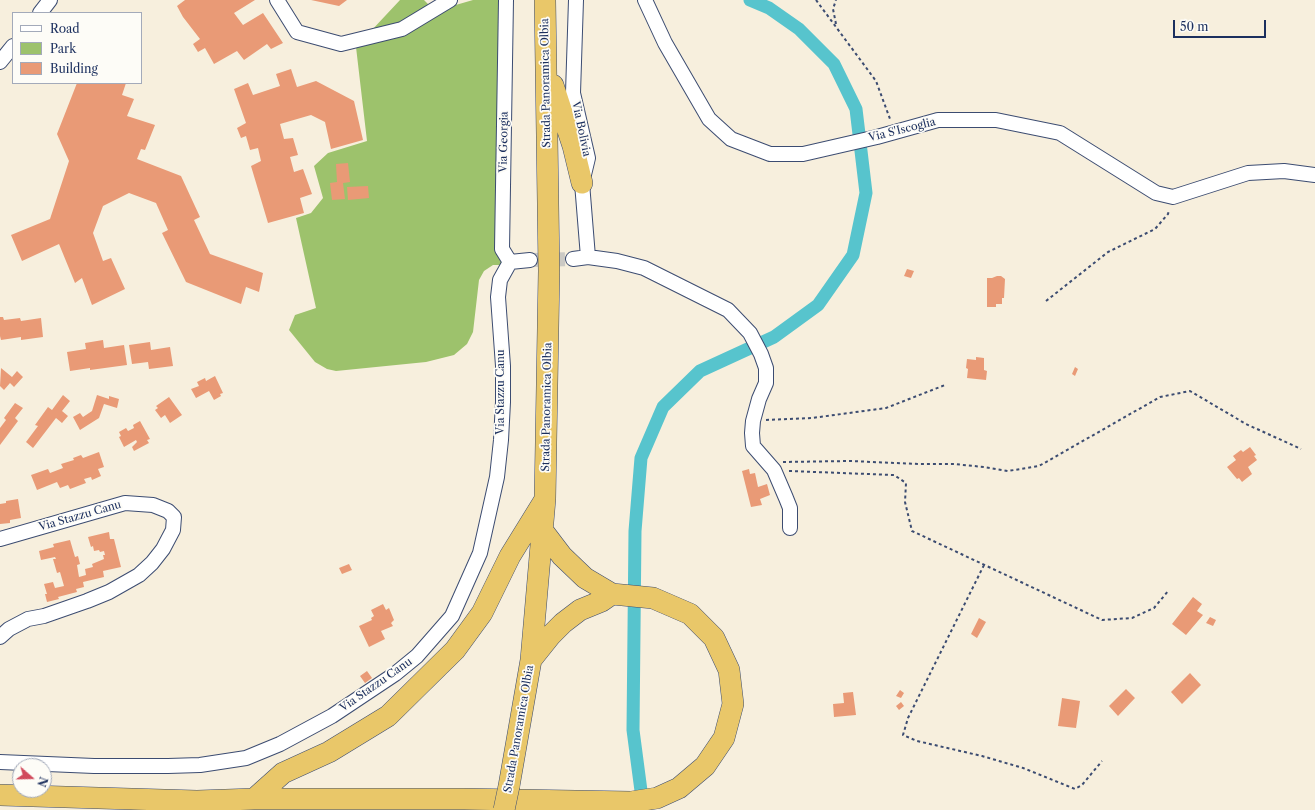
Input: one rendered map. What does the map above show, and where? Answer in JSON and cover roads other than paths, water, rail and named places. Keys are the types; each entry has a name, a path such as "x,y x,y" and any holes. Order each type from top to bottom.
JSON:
{"highway":[{"path":"534,0 546,24"},
{"name":"Strada Panoramica Olbia","path":"504,810 531,660 545,499 549,271 545,0"},
{"path":"546,67 573,146 582,183"},
{"path":"254,799 283,773 329,752 388,716 455,650 482,613 510,556 545,499"},
{"path":"0,795 206,806 254,799 464,799 631,802 657,798 679,788 705,766 724,738 732,704 729,670 714,638 690,614 653,598 618,595 585,578 568,563 543,531"},
{"path":"531,660 551,635 563,623 580,610 618,595"}],"street":[{"path":"41,12 50,0"},
{"path":"277,0 297,32 341,44 402,29 450,0"},
{"name":"Via Georgia","path":"506,0 502,249 510,262"},
{"name":"Via Bolivia","path":"576,0 573,93 588,158 582,183 588,257"},
{"name":"Via S'Iscoglia","path":"645,0 665,43 709,119 731,139 770,154 803,154 877,137 938,120 996,120 1060,133 1156,193 1173,197 1248,173 1284,170 1315,175"},
{"path":"0,62 12,47"},
{"path":"573,258 588,257 617,261 644,268 728,310 750,333 761,354 766,368 766,383 759,398 753,421 753,446 770,466 790,508 790,528"},
{"path":"510,262 530,260"},
{"name":"Via Stazzu Canu","path":"0,762 87,766 168,766 200,765 246,758 280,744 332,716 395,674 417,656 452,616 480,553 497,477 501,440 503,402 498,297 500,280 510,262"},
{"name":"Via Stazzu Canu","path":"0,539 125,503 153,505 168,511 174,518 173,530 164,549 139,575 109,592 87,601 44,616 28,619 9,629 0,637"}],"waterway":[{"path":"643,806 633,730 635,531 641,458 663,407 700,371 774,337 818,305 853,255 866,193 856,109 834,64 799,29 769,8 750,0"}],"tunnel":[{"path":"530,260 573,259"}]}
